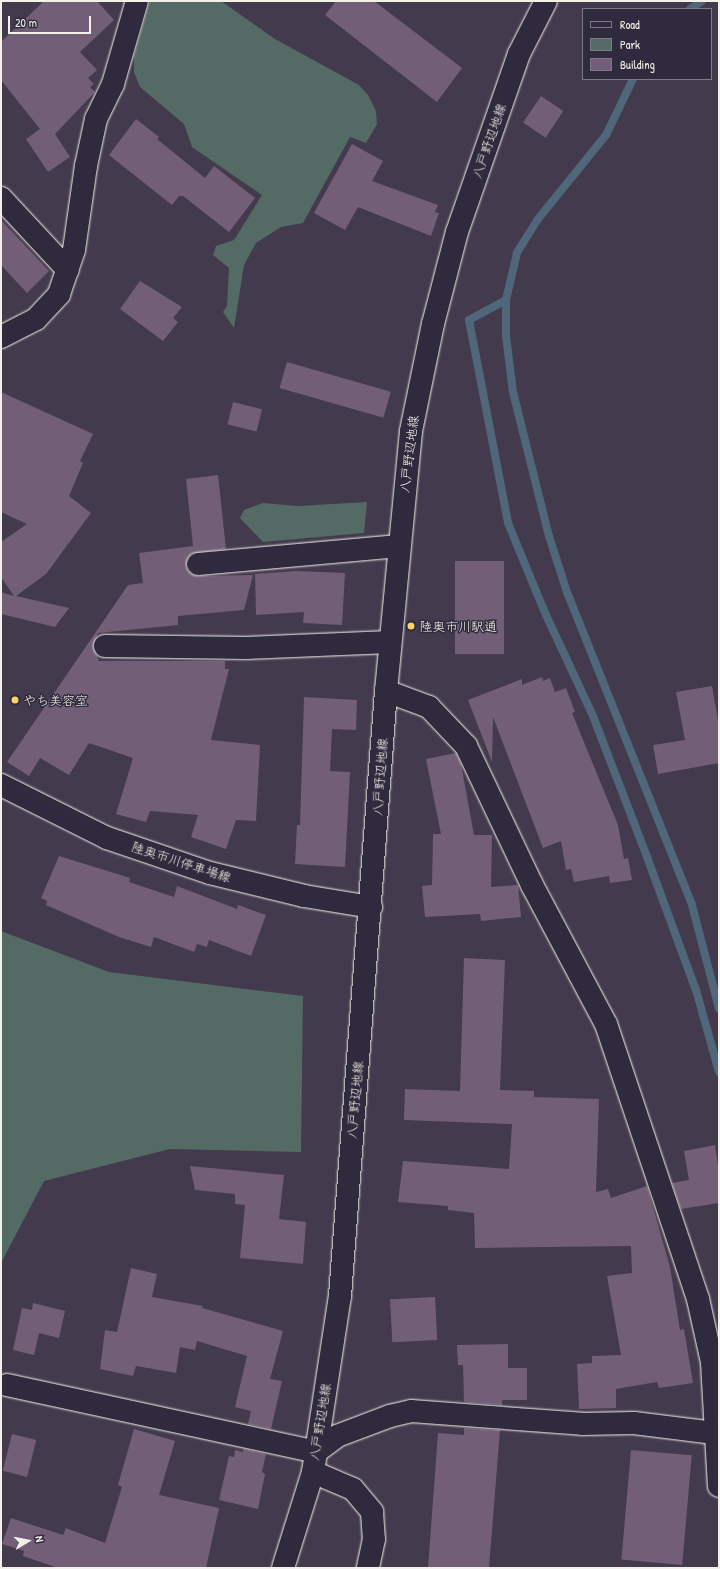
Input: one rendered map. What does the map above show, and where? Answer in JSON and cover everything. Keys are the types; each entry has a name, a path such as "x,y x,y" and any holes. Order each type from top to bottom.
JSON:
{"street":[{"path":"1,337 36,319 59,294 74,250 86,166 96,118 113,84 137,1"},
{"name":"八戸野辺地線","path":"283,1568 314,1462 340,1296 371,907 390,642 411,431 433,324 455,239 520,54 546,1"},
{"path":"1,198 68,270"},
{"path":"198,564 399,546"},
{"path":"105,646 246,648 390,642"},
{"path":"386,691 429,707 466,746 532,885 606,1024 698,1299 712,1362 714,1433 719,1486"},
{"name":"陸奥市川停車場線","path":"1,785 106,838 210,873 304,896 371,907"},
{"path":"7,1385 314,1462 353,1489 372,1512 374,1539 368,1568"},
{"path":"314,1462 337,1436 390,1416 411,1411 574,1424 634,1424 714,1433"}],"green space":[{"path":"150,1 221,1 275,39 359,85 368,95 376,111 377,124 366,143 350,137 303,223 281,227 256,243 244,265 234,328 223,312 227,306 229,268 213,255 216,246 234,240 262,195 192,147 184,124 140,87 134,72 134,56"},
{"path":"367,502 364,533 263,542 240,518 244,510 263,503 298,506"},
{"path":"1,931 109,972 303,996 301,1152 170,1149 44,1181 1,1263"}],"building":[{"path":"44,1 97,1 114,20 80,52 97,70 88,78 94,84 90,87 95,92 55,134 70,157 48,172 26,139 40,129 1,80 1,42"},
{"path":"336,1 374,1 462,68 437,102 325,15"},
{"path":"541,96 563,111 545,138 523,123"},
{"path":"136,119 159,137 157,139 205,178 214,166 255,198 229,232 183,196 179,196 172,205 109,155"},
{"path":"352,144 383,161 372,181 438,205 435,212 439,213 431,236 358,207 345,230 314,213"},
{"path":"1,220 49,271 27,293 1,265"},
{"path":"140,281 182,307 173,318 178,322 163,341 120,309"},
{"path":"287,362 391,392 383,418 280,388"},
{"path":"1,392 93,434 80,461 83,463 69,496 91,513 46,574 16,596 69,608 55,627 1,614 1,592 14,596 1,577 1,542 27,524 1,512"},
{"path":"233,402 262,409 257,432 227,424"},
{"path":"218,475 226,549 191,554 186,566 188,571 199,576 253,575 244,610 178,616 178,625 98,633 93,646 99,661 225,661 225,669 229,669 211,740 260,745 256,821 236,820 226,849 191,837 198,815 150,811 146,822 116,814 133,758 89,743 69,775 40,758 29,776 7,762 128,585 143,583 139,553 193,546 186,479"},
{"path":"455,561 504,561 504,654 455,654"},
{"path":"296,571 345,573 342,625 303,623 304,612 256,615 255,574"},
{"path":"542,677 543,681 550,678 555,692 566,688 575,712 572,713 618,825 624,859 628,858 632,880 610,883 609,876 574,882 571,869 566,870 561,841 543,848 493,717 492,762 468,700 522,679 522,685"},
{"path":"712,686 719,726 719,763 658,774 653,745 685,740 676,692"},
{"path":"304,697 357,700 356,730 332,729 330,771 350,772 345,867 295,864 297,825 300,825"},
{"path":"456,753 461,764 474,835 492,835 491,887 518,885 521,917 481,921 480,914 425,917 422,886 432,885 433,834 441,834 426,759"},
{"path":"59,856 130,878 129,882 174,897 177,886 237,909 238,905 266,915 251,956 209,940 207,947 197,944 194,952 154,937 151,947 119,937 46,905 47,901 41,898"},
{"path":"464,958 505,960 500,1090 534,1091 534,1097 599,1099 596,1192 608,1189 611,1198 647,1186 670,1267 680,1330 684,1329 693,1383 659,1388 657,1382 616,1389 616,1408 579,1409 577,1364 592,1363 592,1356 621,1355 607,1276 632,1273 631,1246 475,1248 474,1213 448,1210 448,1206 398,1202 403,1161 509,1169 512,1124 404,1120 405,1089 460,1091"},
{"path":"715,1145 719,1172 719,1203 681,1209 672,1183 689,1180 684,1151"},
{"path":"190,1166 284,1175 279,1219 306,1222 303,1264 240,1258 245,1205 235,1204 235,1194 195,1190"},
{"path":"131,1268 157,1274 152,1297 203,1306 202,1308 283,1331 270,1379 282,1381 271,1429 248,1424 251,1411 235,1407 247,1356 197,1341 195,1350 180,1347 176,1373 136,1366 133,1376 100,1369 105,1330 117,1332"},
{"path":"435,1297 437,1340 392,1342 390,1299"},
{"path":"33,1303 65,1311 59,1338 39,1333 34,1355 13,1350 22,1308 32,1310"},
{"path":"508,1344 508,1368 527,1368 527,1400 502,1400 502,1405 464,1402 463,1365 458,1365 457,1345"},
{"path":"464,1428 500,1430 489,1568 428,1568 438,1433 464,1435"},
{"path":"134,1429 175,1441 159,1495 219,1508 206,1568 58,1568 23,1556 24,1551 2,1544 11,1518 63,1535 66,1528 105,1543 122,1487 118,1485"},
{"path":"12,1434 36,1440 27,1477 3,1471"},
{"path":"243,1449 266,1454 262,1472 265,1474 258,1509 219,1500 229,1456 234,1457 235,1450 243,1452"},
{"path":"631,1450 692,1455 682,1565 621,1560"}],"waterway":[{"path":"692,8 702,1"},
{"path":"633,80 606,135 538,219 517,253 506,300 469,320 508,523 546,615 593,716 696,990 719,1072"},
{"path":"506,300 506,336 513,392 549,536 567,592 692,905 719,1009"}],"place":[{"name":"陸奥市川駅通","path":"411,626"},
{"name":"やち美容室","path":"15,700"}]}
